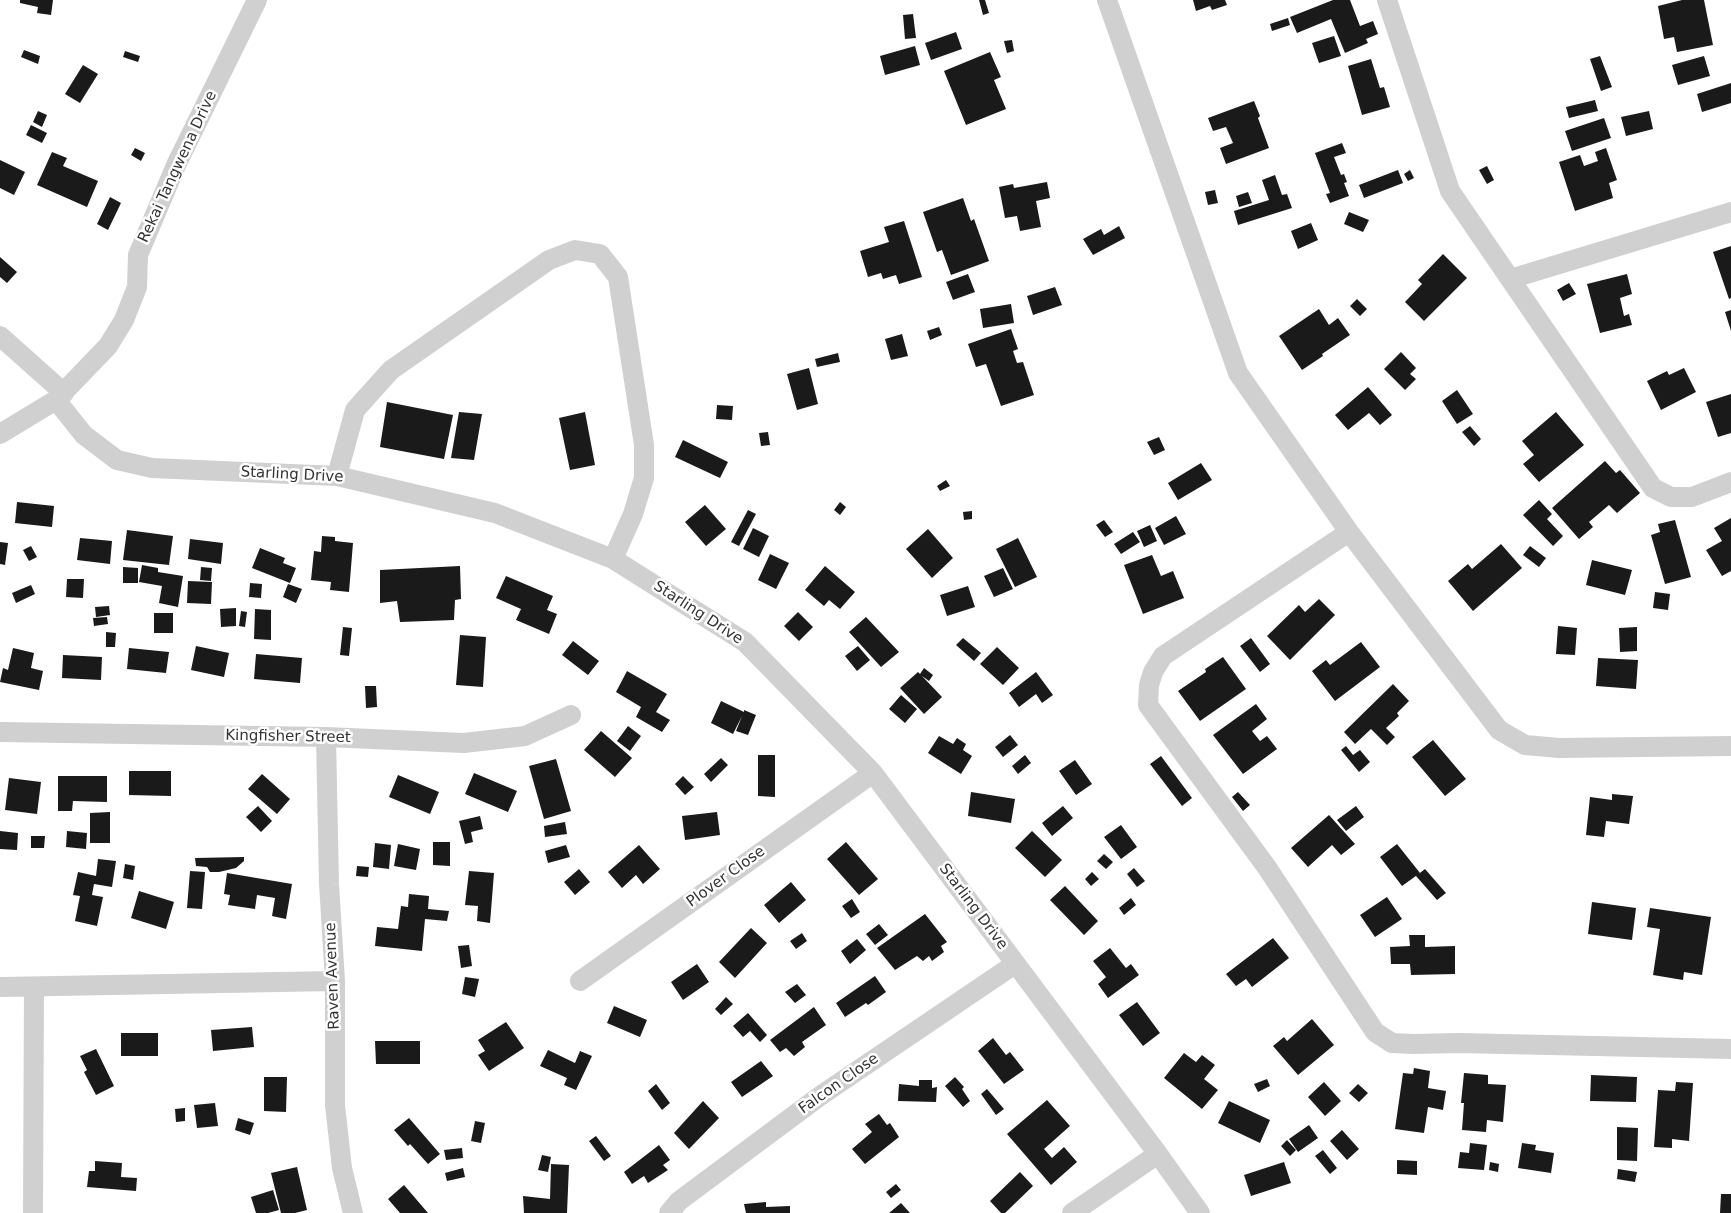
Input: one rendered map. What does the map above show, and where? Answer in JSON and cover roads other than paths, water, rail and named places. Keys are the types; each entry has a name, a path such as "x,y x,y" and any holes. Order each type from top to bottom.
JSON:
{"street":[{"name":"Rekai Tangwena Drive","path":"0,434 60,397 108,346 124,320 137,287 138,255 177,163 257,0"},
{"path":"1107,0 1238,373 1350,532 1499,730 1525,745 1558,748 1731,746"},
{"path":"1387,0 1450,190 1653,488 1671,497 1692,497 1731,482"},
{"path":"1510,279 1731,212"},
{"path":"337,476 355,410 391,370 549,260 575,250 600,254 618,277 644,445 644,478 633,514 613,559"},
{"name":"Starling Drive","path":"0,336 60,397 84,435 117,460 152,468 337,476 495,514 613,559 745,642 873,773 1200,1213"},
{"path":"1350,532 1163,656 1152,672 1148,705 1268,869 1375,1032 1392,1043 1731,1049"},
{"name":"Kingfisher Street","path":"0,732 326,737 464,743 525,736 571,715"},
{"name":"Raven Avenue","path":"326,737 329,884 334,981 335,1106 342,1168 352,1213"},
{"name":"Plover Close","path":"580,981 873,773"},
{"name":"Falcon Close","path":"669,1213 679,1201 820,1096 1015,964"},
{"path":"0,987 334,981"},
{"path":"33,1213 34,987"},
{"path":"1072,1213 1158,1154"}]}
